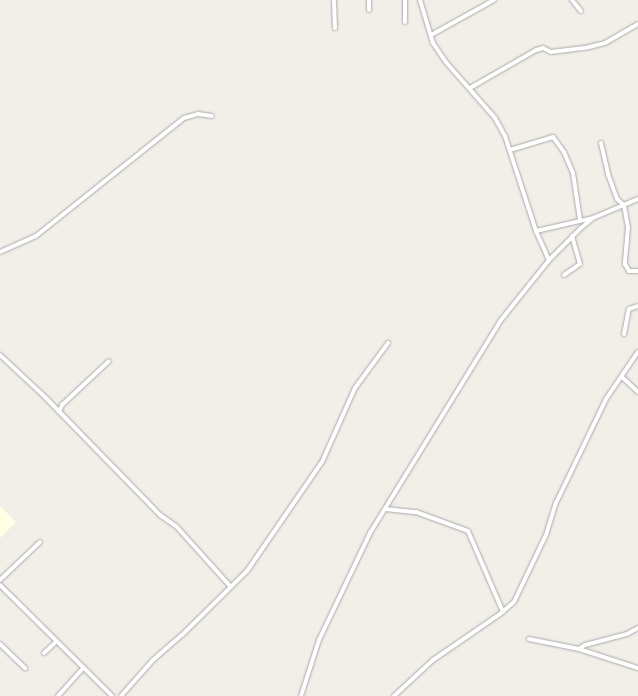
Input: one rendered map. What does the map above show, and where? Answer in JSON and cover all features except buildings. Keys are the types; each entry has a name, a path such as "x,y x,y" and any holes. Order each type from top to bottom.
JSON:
{"street":[{"path":"334,0 336,28"},
{"path":"369,0 369,10"},
{"path":"405,0 405,22"},
{"path":"420,0 431,35 445,61 495,118 510,150 536,231 549,260"},
{"path":"431,35 494,0"},
{"path":"572,0 581,11"},
{"path":"470,88 536,50 543,48 551,52 589,47 605,43 638,24"},
{"path":"0,252 36,236 184,118 198,114 212,116"},
{"path":"510,150 553,137 564,152 573,173 580,220"},
{"path":"602,142 608,174 617,199 624,206 628,227 625,264 630,271 638,271"},
{"path":"536,231 593,218 638,200"},
{"path":"301,696 319,640 370,533 393,493 501,320 549,260 572,236 593,218"},
{"path":"564,275 580,264 572,236"},
{"path":"624,334 629,309 638,306"},
{"path":"121,696 153,660 182,635 247,571 293,507 322,462 355,388 388,343"},
{"path":"394,696 433,660 503,612 514,602 546,535 556,503 606,399 638,352"},
{"path":"0,354 160,516 176,526 231,587"},
{"path":"58,412 62,405 109,361"},
{"path":"622,376 638,392"},
{"path":"385,509 416,512 468,531 503,612"},
{"path":"0,580 40,542"},
{"path":"0,585 112,696"},
{"path":"579,649 585,645 626,634 638,628"},
{"path":"529,638 579,649 638,668"},
{"path":"44,654 56,642"},
{"path":"0,644 25,668"},
{"path":"58,696 83,668"}],"shaded area":[{"path":"0,506 16,522 0,538"}]}
